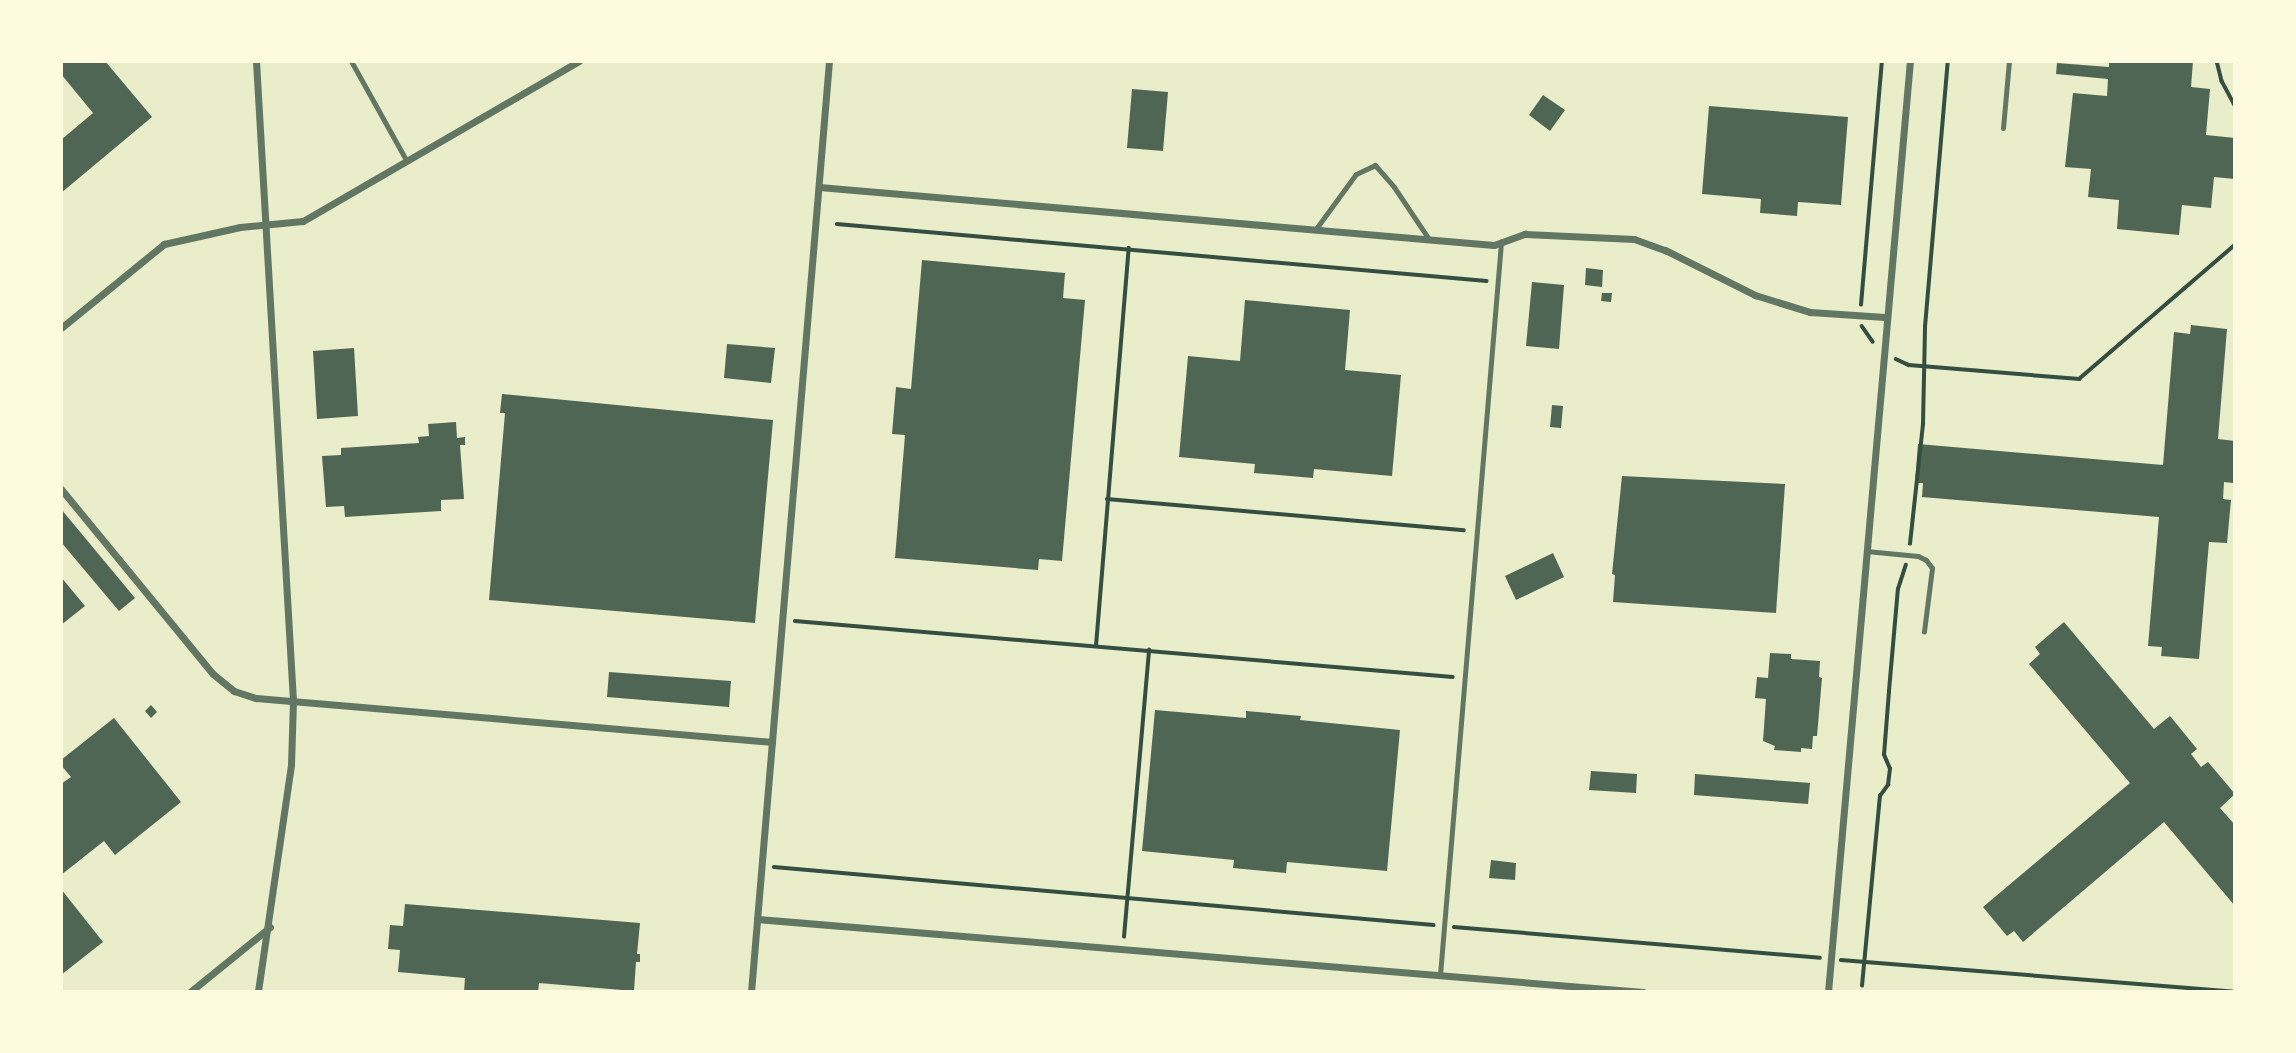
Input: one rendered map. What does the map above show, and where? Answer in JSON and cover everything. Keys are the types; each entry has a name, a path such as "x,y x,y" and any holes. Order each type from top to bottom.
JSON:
{"street":[{"path":"256,61 268,223 293,701 291,765 270,927 258,992"},
{"path":"61,328 164,244 268,223 303,220 579,61"},
{"path":"751,992 829,61"},
{"path":"1828,992 1885,317 1910,61"},
{"path":"818,187 1493,245 1525,234 1634,239 1665,250 1755,295 1810,312 1885,317"},
{"path":"61,489 213,674 234,691 256,698 772,742"},
{"path":"757,919 1643,992"},
{"path":"190,992 270,927"}],"lane":[{"path":"351,61 406,160"},
{"path":"2003,128 2009,61"},
{"path":"1315,230 1356,174 1374,166 1394,187 1429,239"},
{"path":"1440,975 1501,242"},
{"path":"1866,551 1909,555 1926,560 1932,568 1924,631"}],"path":[{"path":"1882,61 1859,317 1864,332 1882,352 1909,365 2079,379 2235,246"},
{"path":"1862,986 1880,796 1888,785 1890,769 1884,755 1898,590 1909,555 1923,424 1924,366 1948,61"},
{"path":"2217,61 2222,82 2235,105"},
{"path":"838,224 1498,282"},
{"path":"1096,646 1129,248"},
{"path":"1107,499 1477,531"},
{"path":"782,620 1465,678"},
{"path":"1123,949 1149,650"},
{"path":"762,866 1042,893 1128,897 1831,960 2235,992"}],"building":[{"path":"61,61 105,61 152,117 61,193 61,140 93,113 61,74"},
{"path":"2109,61 2193,61 2191,87 2210,89 2206,135 2235,138 2235,179 2214,177 2211,208 2182,205 2179,235 2117,229 2119,200 2088,197 2091,169 2065,167 2073,93 2107,96 2108,79 2056,74 2057,63 2109,67"},
{"path":"1132,89 1168,92 1163,151 1127,148"},
{"path":"1543,95 1565,110 1550,131 1529,115"},
{"path":"1709,106 1848,117 1841,205 1798,202 1797,216 1760,213 1761,199 1702,194"},
{"path":"922,260 1065,273 1063,298 1085,300 1062,561 1039,559 1038,570 895,558 905,435 892,434 896,387 911,389"},
{"path":"1586,268 1603,270 1602,287 1585,285"},
{"path":"1532,282 1564,285 1559,349 1526,346"},
{"path":"1602,293 1612,293 1611,302 1601,301"},
{"path":"1245,300 1350,310 1345,370 1401,375 1392,476 1314,469 1313,478 1254,473 1255,464 1179,457 1188,356 1240,361"},
{"path":"2191,325 2227,329 2218,439 2235,441 2233,483 2224,482 2223,499 2231,500 2227,543 2209,542 2199,659 2161,656 2162,647 2148,646 2159,517 1922,497 1923,483 1915,483 1918,444 2163,465 2174,332 2190,334"},
{"path":"727,344 775,348 771,383 724,378"},
{"path":"354,348 358,416 317,419 313,351"},
{"path":"502,394 773,420 755,623 489,600 505,413 500,413"},
{"path":"1552,405 1563,406 1561,428 1550,427"},
{"path":"456,422 457,438 465,437 465,445 460,445 464,499 441,500 441,511 345,517 344,506 326,507 322,456 341,455 341,448 419,443 418,437 429,436 428,424"},
{"path":"1622,476 1785,484 1776,613 1613,602 1615,575 1612,574"},
{"path":"61,509 135,598 119,611 61,542"},
{"path":"1553,553 1564,577 1516,600 1505,576"},
{"path":"61,577 85,606 61,625"},
{"path":"2064,622 2154,729 2170,716 2197,749 2191,754 2201,767 2208,762 2235,794 2220,808 2235,825 2235,906 2164,822 2023,942 2014,931 2007,936 1983,907 2130,783 2029,664 2040,654 2035,647"},
{"path":"1770,653 1791,654 1791,659 1820,661 1819,677 1822,678 1817,736 1813,736 1812,749 1801,748 1801,752 1774,750 1775,746 1763,741 1766,699 1755,698 1757,677 1768,678"},
{"path":"609,672 731,681 729,707 607,697"},
{"path":"151,705 157,712 151,718 145,711"},
{"path":"1155,710 1246,718 1246,711 1301,716 1300,720 1400,730 1387,871 1287,862 1286,873 1233,868 1234,860 1142,851"},
{"path":"114,718 181,802 115,855 104,841 61,875 61,784 71,777 61,765 61,760"},
{"path":"1591,771 1637,774 1636,793 1589,790"},
{"path":"1695,774 1810,783 1808,804 1694,795"},
{"path":"1491,860 1516,863 1515,880 1489,878"},
{"path":"61,889 103,942 61,975"},
{"path":"405,904 640,923 637,954 640,954 640,962 636,962 634,991 539,983 538,992 464,992 465,978 398,972 400,950 388,949 390,925 403,926"}]}
